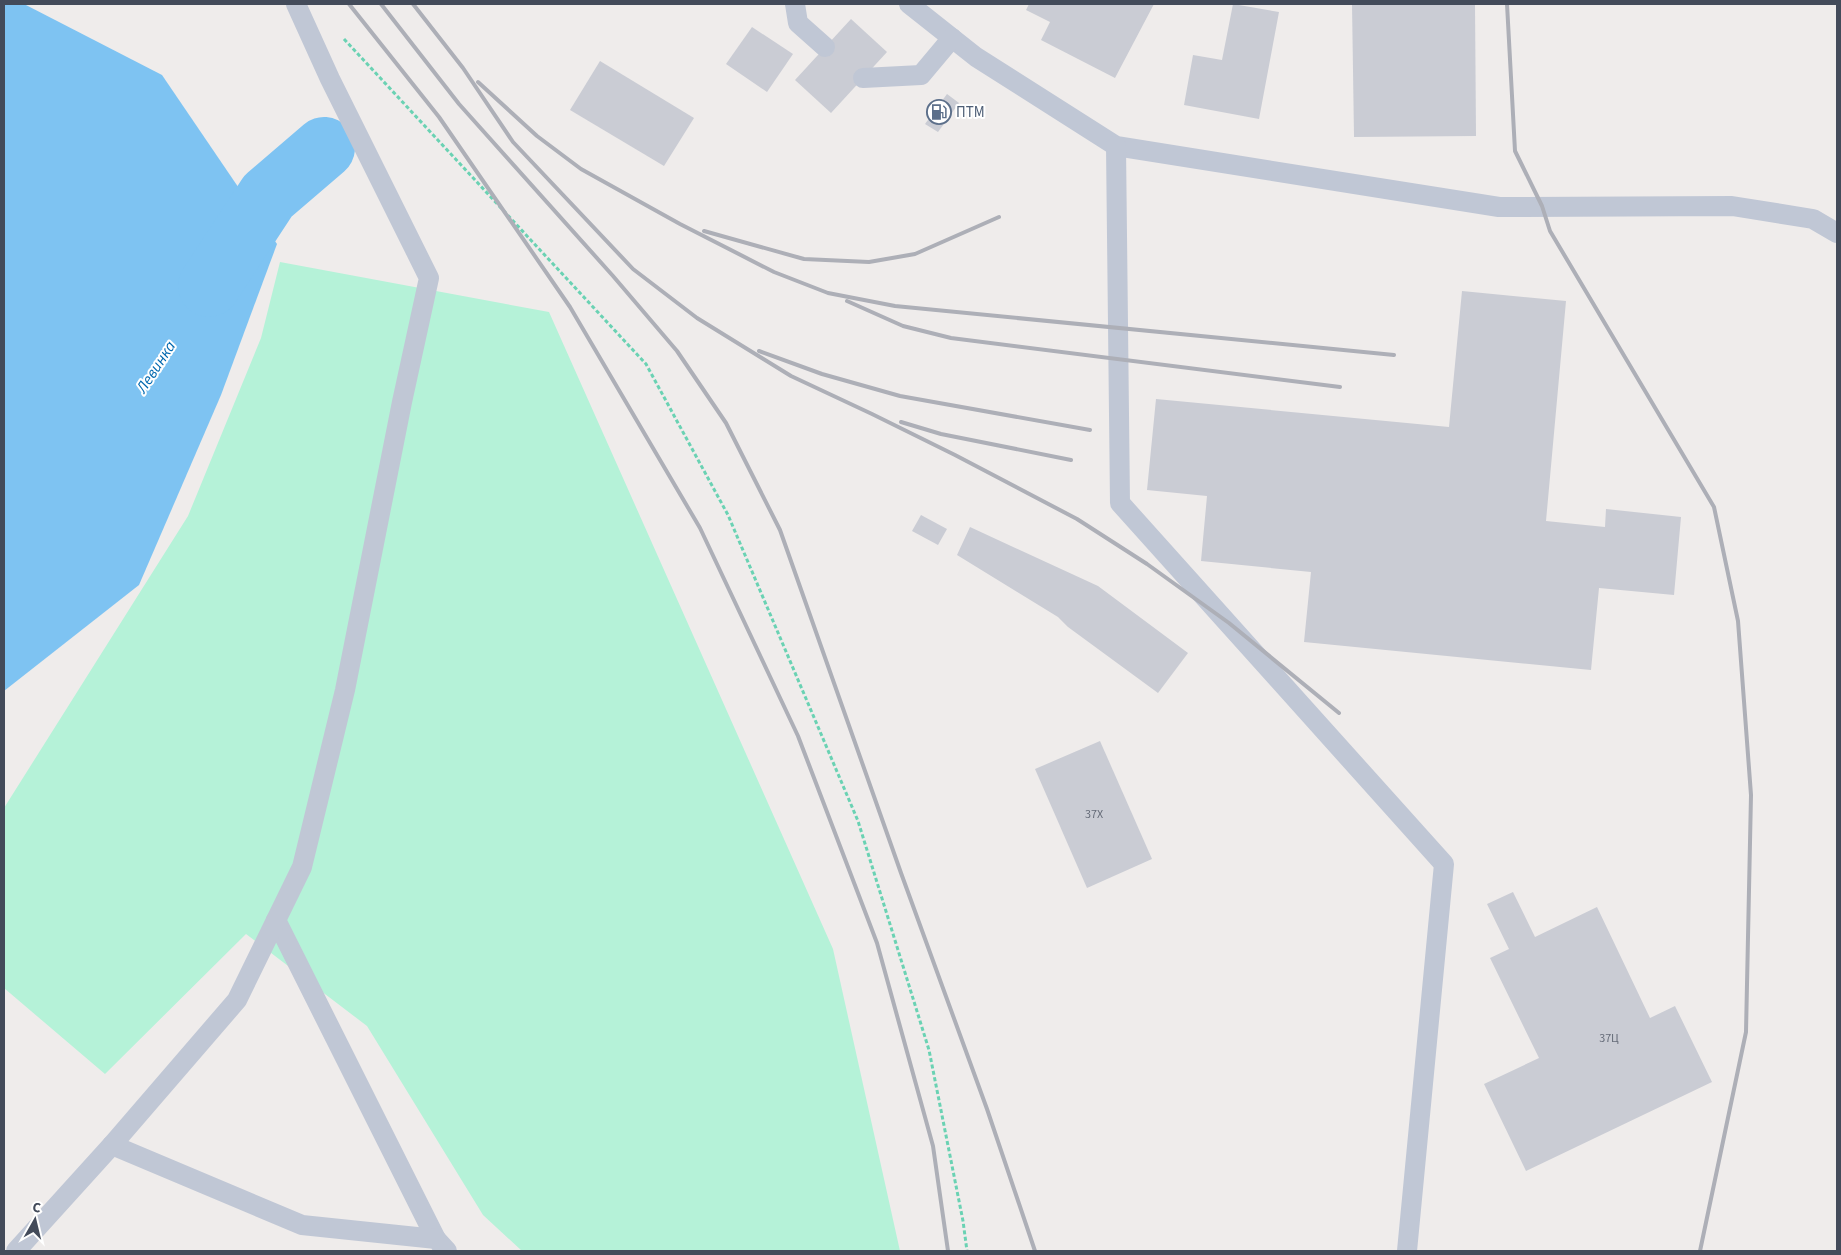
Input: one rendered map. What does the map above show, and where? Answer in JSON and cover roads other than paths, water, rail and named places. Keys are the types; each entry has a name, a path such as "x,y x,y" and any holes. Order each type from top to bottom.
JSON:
{"lane":[{"path":"16,1251 112,1145 237,1000 302,867 345,690 402,402 430,278 330,79 296,4"},
{"path":"795,4 798,23 825,47"},
{"path":"909,4 976,57 1116,146 1499,207 1732,206 1813,219 1837,233"},
{"path":"863,78 921,75 952,38"},
{"path":"1116,146 1120,503 1444,864 1407,1251"},
{"path":"276,920 441,1245"},
{"path":"112,1145 302,1225 441,1245"}],"water":[{"path":"4,4 24,4 162,75 277,244 221,395 139,585 4,691"}],"waterway":[{"name":"Левинка","path":"209,286 268,196 324,148"}],"railway":[{"path":"349,4 439,117 570,307 700,528 798,736 877,943 933,1146 948,1251"},
{"path":"381,4 459,104 613,276 677,351 726,423 780,530 901,873 987,1109 1035,1251"},
{"path":"413,4 463,68 513,142 633,269 697,318 791,376 955,455 1077,519 1147,564 1229,623 1339,713"},
{"path":"1507,4 1515,151 1542,206 1550,231 1714,507 1738,621 1751,795 1746,1032 1700,1251"},
{"path":"478,82 537,136 581,169 680,224 774,272 828,293 895,306 1394,355"},
{"path":"704,231 804,259 869,262 915,254 999,217"},
{"path":"847,301 903,326 951,338 1340,387"},
{"path":"759,351 822,374 900,396 1090,430"},
{"path":"901,422 941,434 1071,460"}],"place":[{"name":"ПТМ","path":"939,112"}]}
